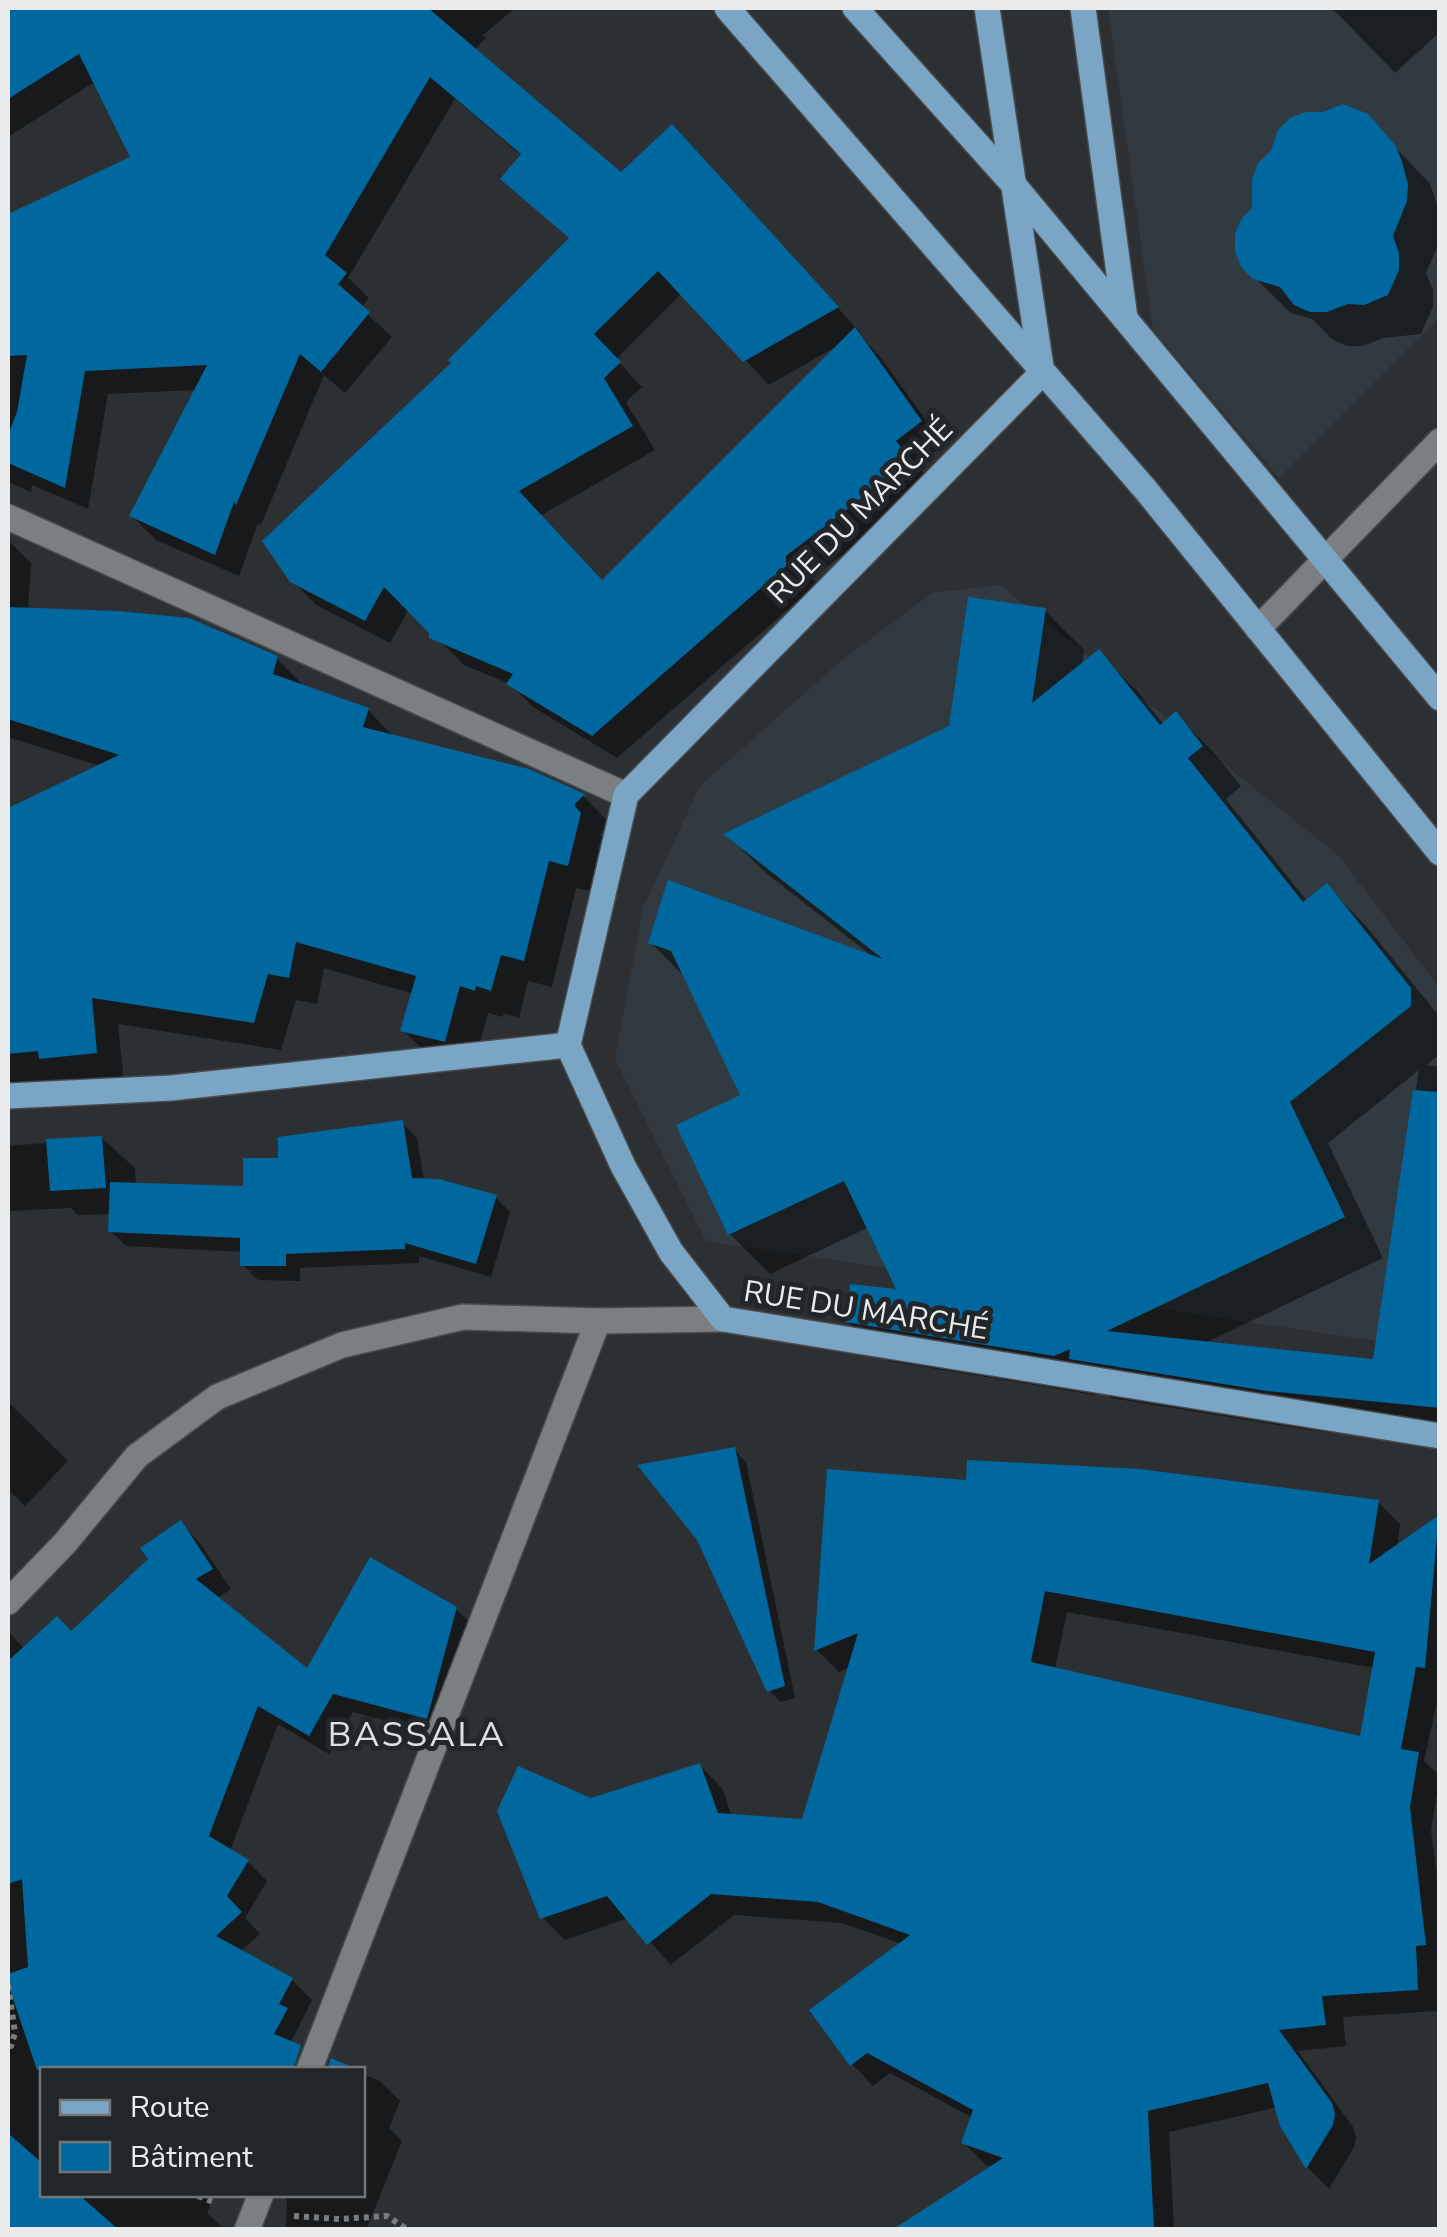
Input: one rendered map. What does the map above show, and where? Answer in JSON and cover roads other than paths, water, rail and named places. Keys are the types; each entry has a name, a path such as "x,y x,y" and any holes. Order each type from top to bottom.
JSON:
{"main road":[{"path":"727,8 1144,489 1440,853"},
{"path":"855,8 1013,184 1440,698"},
{"path":"987,8 1042,372"},
{"path":"1082,8 1125,318"},
{"name":"RUE DU MARCHÉ","path":"626,795 1042,372"},
{"path":"8,1096 171,1088 568,1044 626,795"},
{"name":"RUE DU MARCHÉ","path":"568,1044 624,1166 671,1252 723,1319 1440,1436"}],"street":[{"path":"1258,629 1440,441"},
{"path":"8,517 626,795"},
{"path":"8,1602 66,1543 137,1456 217,1397 342,1345 463,1317 723,1319"},
{"path":"310,2067 598,1321"},
{"path":"247,2230 260,2198"}],"district":[{"name":"BASSALA","path":"417,1734"}]}
